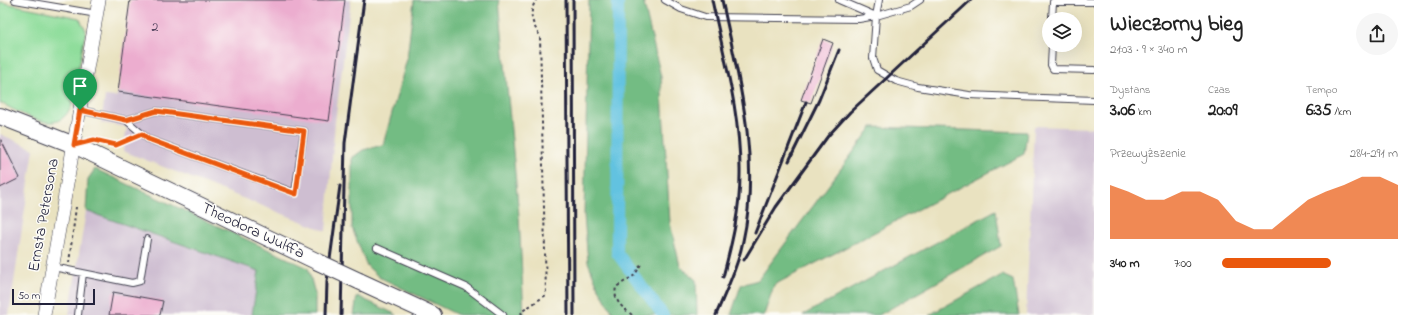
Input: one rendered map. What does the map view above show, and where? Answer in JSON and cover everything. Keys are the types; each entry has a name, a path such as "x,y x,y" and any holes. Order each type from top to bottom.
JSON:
{"street":[{"name":"Ernsta Petersona","path":"44,315 99,0"},
{"name":"Theodora Wulffa","path":"0,116 74,145 316,261 433,315"}],"lane":[{"path":"15,0 97,14"},
{"path":"665,0 681,9 710,17 859,19 876,16 911,6 920,0"},
{"path":"839,0 876,16"},
{"path":"879,0 876,16 873,58 877,70 896,81 969,95 1094,100"},
{"path":"1052,12 1053,2 1094,2"},
{"path":"1052,52 1051,65 1053,69 1094,70"},
{"path":"80,110 126,120 148,139 296,194 304,131 156,111 126,120"},
{"path":"53,267 132,283 140,281 147,239"},
{"path":"377,248 466,287 503,315"},
{"path":"78,315 83,273"}],"path":[{"path":"522,315 521,312 546,295 540,36 533,25 531,8 536,0"},
{"path":"94,140 116,145 142,134"},
{"path":"632,315 619,306 615,294 616,287 635,275 641,264"}],"shaded area":[{"path":"130,0 351,0 335,122 326,231 123,151 127,127 101,123 105,96 116,97 118,92"},
{"path":"1034,126 1094,128 1094,315 1026,315"},
{"path":"0,134 34,149 9,315 0,315"},
{"path":"86,211 260,271 252,315 69,315"}],"green space":[{"path":"414,0 499,0 519,216 524,315 458,315 379,277 367,266 352,228 352,158 363,150 383,145 407,59"},
{"path":"589,0 643,0 661,77 670,223 680,266 696,280 697,315 614,315 598,287 588,262 584,215"},
{"path":"0,2 79,18 86,30 71,108 62,119 44,122 20,113 0,103"},
{"path":"872,127 1027,132 1024,154 774,285 764,315 731,315 741,285 758,280"},
{"path":"95,169 308,268 315,294 315,315 252,315 259,271 86,211 88,179"},
{"path":"996,210 1001,246 879,315 803,315"},
{"path":"1002,275 1013,280 1019,315 929,315"},
{"path":"357,296 397,315 354,315"}],"building":[{"path":"130,0 345,0 329,121 118,92"},
{"path":"823,39 833,43 811,103 801,100"},
{"path":"0,138 20,178 0,188"},
{"path":"113,292 163,301 160,315 109,315"}],"waterway":[{"path":"618,0 617,253 663,315"}],"railway":[{"path":"341,315 345,143 364,0"},
{"path":"566,0 568,315"},
{"path":"573,0 574,315"},
{"path":"712,0 731,87 740,153 740,188 737,214 723,277"},
{"path":"716,315 741,250 748,211 750,180 746,120 722,0"},
{"path":"744,260 776,207 828,136 850,112 971,0"},
{"path":"789,161 819,100 839,50"},
{"path":"755,233 806,102"},
{"path":"326,315 327,281 340,186"}],"route":[{"path":"80,110 126,120 156,111 304,131 296,194 148,139 142,134 116,145 94,140 74,145 80,110"}]}
